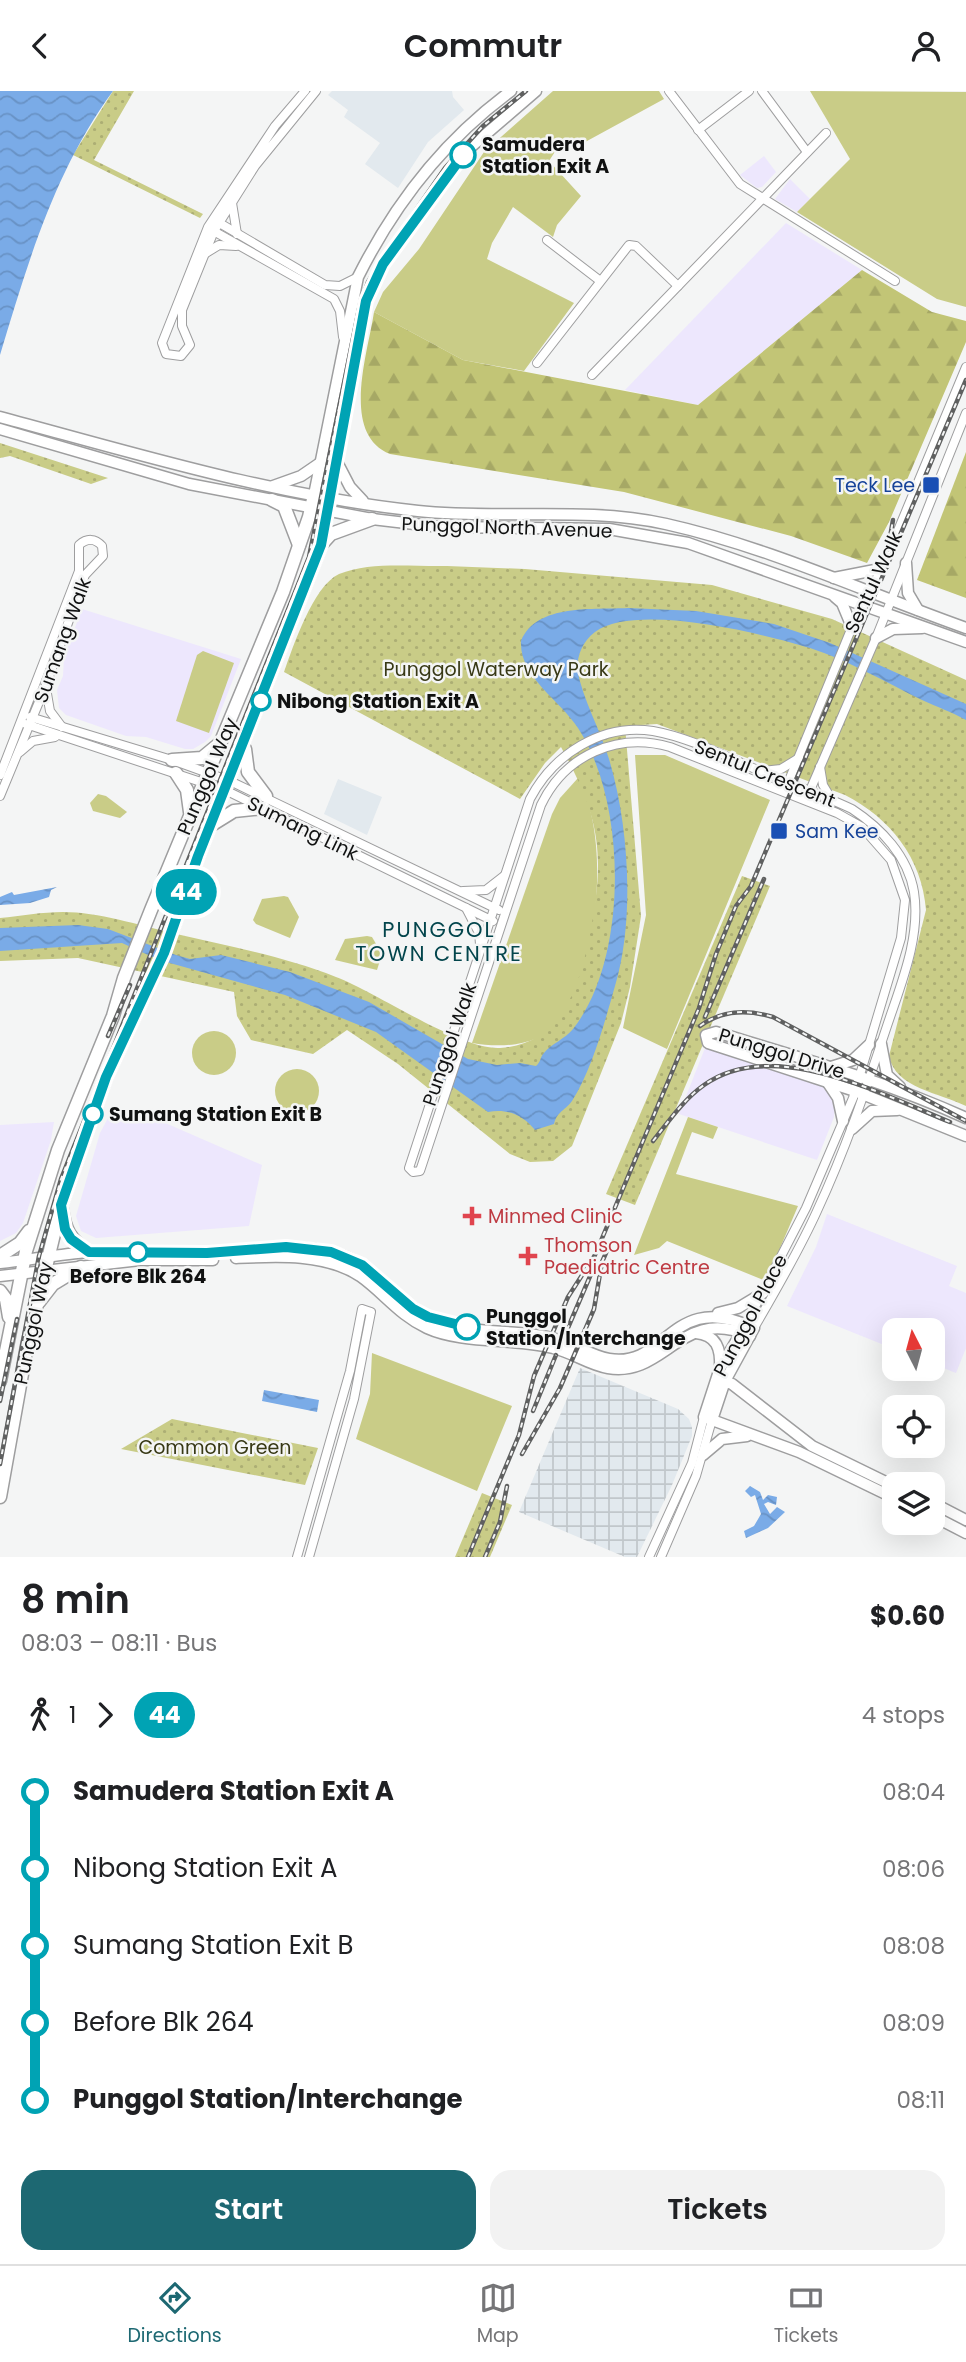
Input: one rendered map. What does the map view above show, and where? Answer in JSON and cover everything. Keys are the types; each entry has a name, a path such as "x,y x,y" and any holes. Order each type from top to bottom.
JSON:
{"main road":[{"name":"Punggol Way","path":"0,1381 22,1267 58,1150 113,1016 124,978 151,910 224,738 311,508 343,337 358,277 372,250 429,165 467,125 511,91"},
{"name":"Punggol Way","path":"0,1497 43,1271 61,1205 106,1077 178,913 321,545 366,301 383,264 465,152 536,91"},
{"name":"Punggol North Avenue","path":"0,417 271,493 311,508 440,527 573,527 637,533 688,543 966,642"},
{"name":"Punggol North Avenue","path":"0,429 189,484 314,495 431,512 590,515 663,523 704,534 831,578 966,628"},
{"path":"337,460 349,487 366,503"},
{"path":"299,545 284,506 271,493 320,463"},
{"path":"321,545 331,534 372,519"},
{"path":"906,563 908,593 920,612"},
{"path":"831,578 875,571 884,564"},
{"path":"831,593 842,603 852,627"},
{"path":"876,638 893,629 929,628"},
{"path":"172,759 202,758 214,750 224,738"},
{"path":"210,826 234,811 265,802 247,772 245,741"},
{"path":"176,773 189,796 190,815"},
{"name":"Punggol Drive","path":"966,1118 911,1094 831,1067 716,1032 706,1035 708,1043 826,1080 966,1136"},
{"path":"881,1044 887,1075 911,1094"},
{"path":"831,1067 853,1060 869,1045"},
{"path":"826,1080 838,1098 847,1125 872,1111 903,1111"},
{"path":"61,1205 65,1229 71,1239 89,1252"},
{"path":"0,1256 20,1243 35,1222"},
{"path":"0,1276 47,1258 89,1252 207,1253 286,1247 340,1254 362,1265 413,1309 434,1320 559,1340 610,1359 629,1357 649,1350 686,1323 738,1308 763,1293"},
{"path":"0,1263 43,1271 140,1260 193,1261 261,1257 338,1264 359,1276 398,1312 429,1329 555,1348 609,1369 636,1366 689,1333 706,1328 748,1330"},
{"path":"36,1306 53,1284 81,1267"},
{"path":"0,1291 6,1299 10,1324"},
{"path":"708,1315 748,1330"},
{"name":"Punggol Place","path":"708,1418 721,1376 748,1330"},
{"path":"689,1333 699,1333 713,1339 721,1350 721,1376 796,1435 882,1480"},
{"path":"708,1418 799,1452 882,1492"},
{"path":"796,1435 793,1446 799,1452"},
{"path":"703,1454 722,1440 754,1436"},
{"path":"945,1508 964,1517"},
{"path":"945,1522 966,1533"}],"street":[{"path":"305,91 252,164 213,225 162,343 163,352 171,356 183,355 190,345 182,326 182,310 213,225 232,203 252,164 316,91"},
{"path":"669,91 740,184 803,226 895,281"},
{"path":"698,130 749,91"},
{"path":"762,91 807,152"},
{"path":"592,375 826,133"},
{"path":"232,203 237,235"},
{"path":"213,225 237,235 325,285 340,286 358,277"},
{"path":"213,225 242,246 334,299 340,311 343,337"},
{"path":"547,240 599,280"},
{"path":"204,254 219,245 242,246"},
{"path":"537,363 599,280 632,245 678,286"},
{"name":"Sentul Walk","path":"788,783 852,627 884,564 966,367"},
{"name":"Sentul Walk","path":"806,801 876,638 966,413"},
{"name":"Sumang Walk","path":"0,775 79,571 79,545 89,539 95,540 102,546 103,556 85,575 32,722 0,796"},
{"path":"20,753 37,740 62,732 50,711 46,685"},
{"name":"Sumang Link","path":"22,719 176,773 207,777"},
{"name":"Sentul Crescent","path":"499,910 506,873 523,820 538,785 563,757 588,741 624,731 652,731 676,737 832,800 861,814 882,832 910,876 914,891 913,941 881,1044 865,1078"},
{"name":"Sumang Link","path":"62,732 172,759 499,910"},
{"name":"Sentul Crescent","path":"495,922 547,792 570,766 594,751 636,741 670,747 837,813 862,827 891,860 901,887 905,918 869,1045 865,1078"},
{"path":"761,771 781,769 799,758"},
{"path":"820,767 823,785 832,800"},
{"path":"788,783 796,797"},
{"name":"Sumang Link","path":"265,802 495,922"},
{"path":"456,891 486,890 506,873"},
{"path":"465,906 479,933 481,947"},
{"name":"Punggol Walk","path":"495,922 473,1008 419,1171 413,1172 409,1168 425,1116 481,947 495,922"},
{"name":"Punggol Place","path":"748,1330 817,1212 865,1078"},
{"name":"Punggol Place","path":"748,1330 763,1293 847,1125"},
{"path":"297,1557 366,1310 354,1399 309,1557"},
{"name":"Punggol Place","path":"661,1557 703,1454 708,1418"},
{"name":"Punggol Place","path":"649,1557 692,1463 708,1418"}],"shaded area":[{"path":"332,91 452,91 453,97 464,110 428,142 398,188 365,164 380,143 344,117 348,110 328,95"},
{"path":"764,156 776,172 762,187 757,188 740,175"},
{"path":"790,179 810,199 797,212 775,199"},
{"path":"786,223 862,270 698,405 625,390"},
{"path":"82,609 241,659 211,736 205,742 193,749 185,749 146,737 126,736 66,715 59,708 57,690 63,676 64,657"},
{"path":"338,779 382,797 367,835 324,814"},
{"path":"705,1048 825,1087 835,1102 834,1117 817,1160 679,1114"},
{"path":"147,1115 262,1165 249,1226 96,1238 81,1231 76,1216 100,1133 108,1118"},
{"path":"54,1122 51,1140 23,1223 16,1233 0,1241 0,1125"},
{"path":"827,1214 957,1266 949,1286 966,1293 966,1348 956,1373 945,1369 945,1318 882,1318 882,1344 787,1306 816,1247"},
{"path":"580,1368 678,1409 689,1419 692,1427 692,1436 672,1485 637,1557 625,1557 519,1512"}],"green space":[{"path":"113,91 134,91 94,160 203,214 200,218 73,155"},
{"path":"553,91 659,91 664,99 565,153 558,147 549,161 581,196 557,225 553,237 513,207 492,243 487,259 574,303 524,371 463,360 374,312 383,292 419,249 484,152"},
{"path":"810,91 966,92 966,307 937,299 797,212 850,159"},
{"path":"862,270 932,312 966,321 966,342 889,522 867,563 791,536 624,492 390,454 375,444 366,429 361,411 361,391 374,312 463,360 698,405"},
{"path":"0,443 108,478 91,484 10,456 0,458"},
{"path":"966,452 966,598 917,580"},
{"name":"Punggol Waterway Park","path":"365,567 525,569 712,585 832,619 966,680 966,1106 909,1082 893,1067 889,1056 926,910 918,873 901,842 876,815 845,795 657,724 625,726 641,916 630,987 621,1023 572,1146 553,1161 530,1162 510,1154 398,1064 347,1030 313,1054 251,1040 237,1016 234,992 78,958 0,961 0,918 55,912 90,914 296,963 336,977 442,1031 483,1046 500,1048 521,1044 552,1025 572,995 585,958 594,910 598,862 592,819 585,797 561,747 545,763 520,799 284,672 313,604 321,591 339,574"},
{"path":"203,651 234,663 209,733 176,721 197,655"},
{"path":"635,755 665,755 770,800 667,1049 623,1028 646,915"},
{"path":"578,778 588,803 595,833 597,866 592,935 573,997 560,1020 542,1036 519,1044 472,1043 552,814 560,798"},
{"path":"98,794 106,796 127,812 120,818 93,811 90,803"},
{"path":"742,876 770,886 635,1205 606,1194"},
{"path":"288,897 299,917 290,938 256,924 253,920 262,899"},
{"path":"372,937 382,954 377,970 335,960 345,939"},
{"path":"214,1031 229,1038 236,1053 229,1068 214,1075 199,1068 192,1053 199,1038"},
{"path":"297,1069 312,1076 319,1091 312,1106 297,1113 282,1106 275,1091 282,1076"},
{"path":"688,1117 718,1127 713,1139 692,1132 676,1174 798,1206 766,1281 667,1241 659,1248 634,1255"},
{"path":"372,1353 512,1406 477,1491 356,1439 370,1394"},
{"name":"Common Green","path":"172,1419 318,1448 305,1485 121,1449"},
{"path":"482,1493 512,1505 490,1557 455,1557"}],"water":[{"path":"0,91 113,91 75,152 59,185 33,251 0,355"},
{"path":"584,609 696,611 774,624 830,643 966,704 966,720 839,659 763,635 669,620 639,620 614,624 595,632 582,649 577,669 616,785 627,873 625,932 615,986 592,1060 572,1101 557,1116 554,1124 535,1130 514,1114 488,1112 376,1032 285,995 159,960 122,943 0,951 0,928 78,925 108,929 190,959 221,955 290,972 369,1002 468,1059 497,1065 520,1063 536,1066 547,1050 573,1029 591,999 604,962 612,922 615,880 613,837 606,796 594,759 578,728 533,677 522,654 521,641 539,620 553,614"},
{"path":"57,887 51,890 49,897 30,903 0,905 0,897 12,892 14,895"},
{"path":"264,1390 319,1400 317,1412 262,1401"},
{"path":"750,1486 760,1492 763,1500 768,1495 777,1497 776,1505 768,1502 764,1504 770,1514 777,1507 785,1512 768,1528 746,1538 744,1531 754,1526 761,1514 755,1495 751,1497 745,1491"}],"railway":[{"path":"0,1464 39,1256 61,1179 309,557 359,309 368,282 445,168 483,126 526,91"},
{"path":"468,1557 519,1435 534,1376 568,1297 595,1255 699,1008 716,954 736,906 751,886 966,380"},
{"path":"888,549 893,520"},
{"path":"705,1017 764,879"},
{"path":"108,1036 130,985"},
{"path":"700,1026 726,1014 744,1012 773,1017 966,1121"},
{"path":"653,1141 683,1104 704,1085 731,1071 761,1066 794,1068 827,1075 860,1085 950,1122"},
{"path":"522,1454 560,1388 594,1309 602,1262 609,1246"},
{"path":"567,1330 591,1274"},
{"path":"0,1401 17,1319"},
{"path":"533,1411 556,1355"},
{"path":"485,1557 500,1522 507,1486"}],"bus line":[{"name":"44","path":"463,155 383,264 366,301 321,545 230,781 198,856 164,953 130,1020 106,1077 61,1205 65,1229 71,1239 89,1252 179,1254 286,1247 331,1252 362,1265 413,1309 438,1321 467,1327"}],"place":[{"name":"Samudera Station Exit A","path":"463,155"},
{"name":"Teck Lee","path":"931,485"},
{"name":"Nibong Station Exit A","path":"261,701"},
{"name":"Sam Kee","path":"779,831"},
{"name":"Sumang Station Exit B","path":"93,1114"},
{"name":"Minmed Clinic","path":"472,1216"},
{"name":"Before Blk 264","path":"138,1252"},
{"name":"Thomson Paediatric Centre","path":"528,1256"},
{"name":"Punggol Station/Interchange","path":"467,1327"}],"district":[{"name":"PUNGGOL TOWN CENTRE","path":"439,942"}]}
